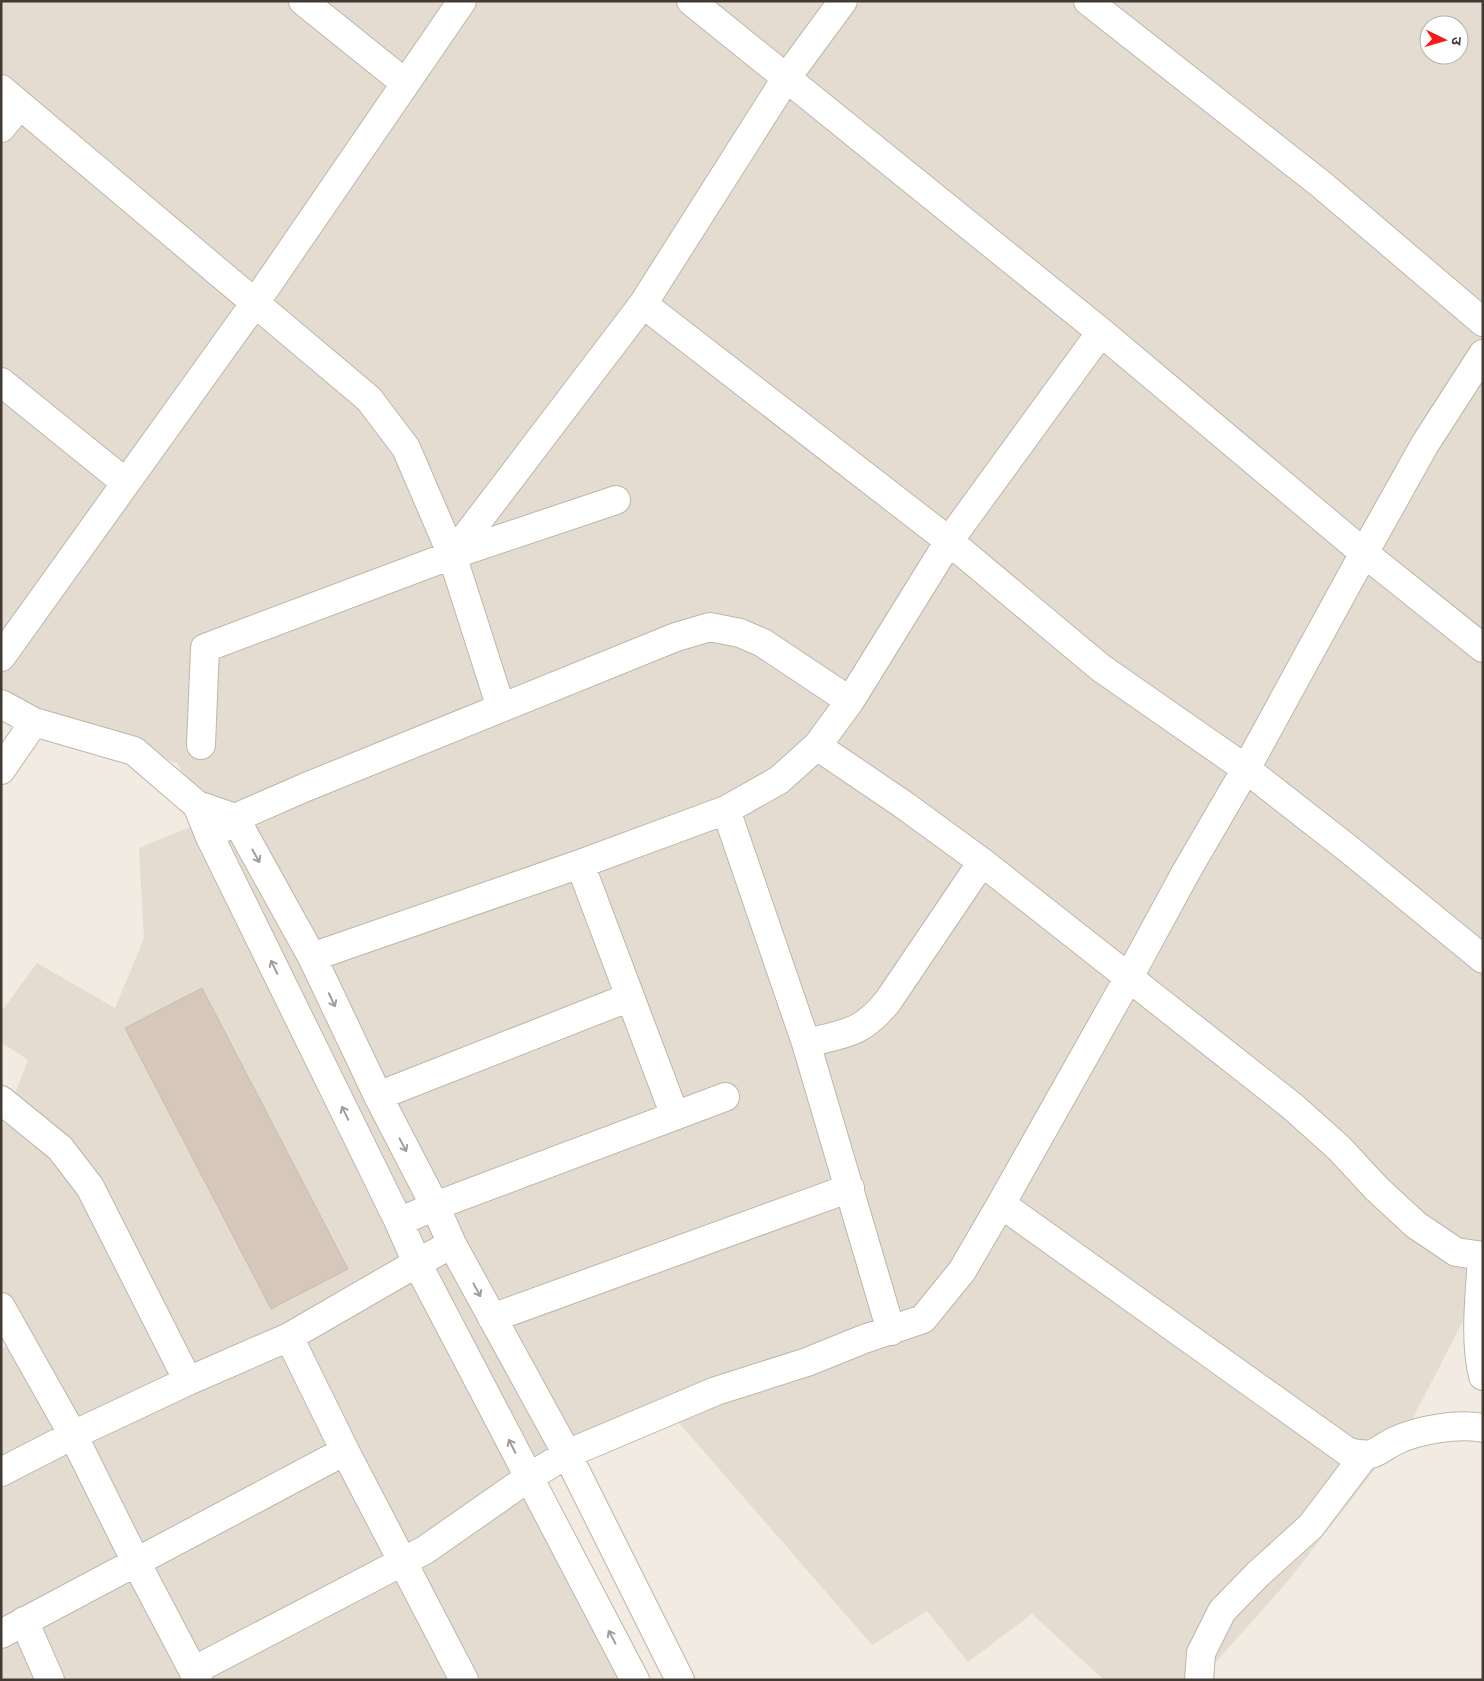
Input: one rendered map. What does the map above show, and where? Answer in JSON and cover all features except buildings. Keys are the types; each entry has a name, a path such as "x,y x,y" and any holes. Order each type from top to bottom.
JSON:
{"street":[{"path":"303,1 405,82"},
{"path":"1,657 255,303 462,1"},
{"path":"692,1 1101,332 1364,553 1483,648"},
{"path":"452,555 643,304 787,77 843,1"},
{"path":"1088,1 1322,185 1483,322"},
{"path":"1,128 10,97 369,400 406,448 452,555 501,708"},
{"path":"643,304 949,541 1101,668 1246,769 1351,851 1483,959"},
{"path":"312,957 580,864 726,810 779,780 817,746 850,701 949,541 1101,332"},
{"path":"1,1308 9,1340 73,1435 136,1562 196,1675 425,1550 528,1478 567,1454 716,1391 807,1362 923,1319 962,1271 1001,1204 1186,872 1246,769 1364,553 1426,444 1483,354"},
{"path":"1,382 126,483"},
{"path":"201,745 204,648 452,555 616,500"},
{"path":"210,837 235,818 306,787 676,637 710,627 740,633 763,643 850,701"},
{"path":"1,704 34,722 134,751 197,804 235,818 312,957 378,1096 435,1206 452,1244 567,1454 680,1680"},
{"path":"1,770 34,722"},
{"path":"817,746 904,805 982,862 1292,1106 1339,1148 1377,1190 1416,1225 1456,1252 1482,1256 1478,1355 1483,1376"},
{"path":"197,804 210,837 417,1262 635,1680"},
{"path":"726,810 806,1042 891,1331"},
{"path":"806,1042 848,1033 863,1026 877,1015 982,862"},
{"path":"580,864 675,1116"},
{"path":"256,930 288,914"},
{"path":"378,1096 630,997"},
{"path":"398,1222 435,1206 725,1097"},
{"path":"1,1100 60,1148 90,1187 188,1381"},
{"path":"492,1318 850,1188"},
{"path":"1001,1204 1348,1452 1364,1456 1378,1453 1395,1441 1424,1432 1452,1428 1483,1428"},
{"path":"1,1472 73,1435 188,1381 289,1337 417,1262 452,1244"},
{"path":"289,1337 345,1451 464,1680"},
{"path":"50,1680 13,1628 345,1451"},
{"path":"1199,1680 1201,1653 1222,1612 1258,1574 1311,1526 1364,1456"}],"shaded area":[{"path":"1,1 1483,1 1483,1282 1410,1424 1288,1581 1200,1680 1104,1680 1032,1614 968,1662 927,1611 872,1645 667,1409 516,1479 623,1680 1,1680 1,1349 27,1335 1,1286 1,1129 28,1060 1,1042 1,1012 37,963 115,1008 144,938 139,848 207,820 177,763 1,697"}]}
